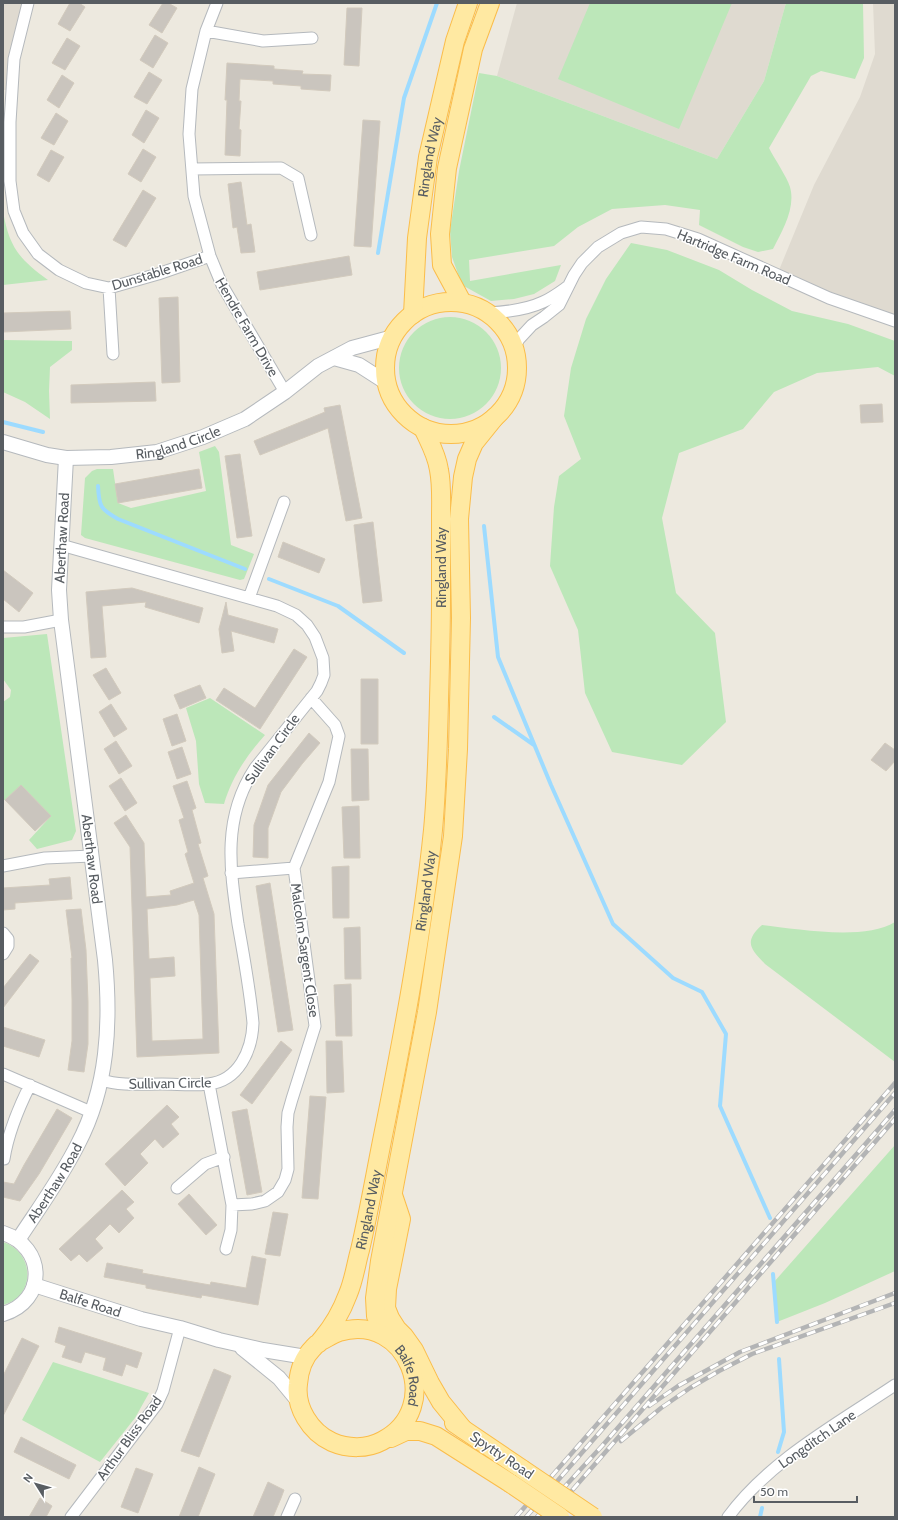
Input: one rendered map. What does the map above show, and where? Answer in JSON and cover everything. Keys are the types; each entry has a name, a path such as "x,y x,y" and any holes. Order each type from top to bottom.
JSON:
{"main road":[{"name":"Ringland Way","path":"413,314 417,238 428,157 455,41 468,3"},
{"name":"Ringland Way","path":"462,302 442,265 440,234 447,168 473,49 490,3"},
{"name":"Ringland Way","path":"387,1337 376,1316 375,1298 392,1192 426,1012 453,836 458,749 461,618 459,519 463,477 467,459 474,443 495,418 507,403 515,386 518,366 514,347 504,328 488,313 476,306 462,302 445,302 428,306 413,314 401,325 393,337 387,352 385,367 387,383 394,401 406,416 423,428 441,433 460,433 479,428 495,418"},
{"name":"Ringland Way","path":"321,1341 340,1313 350,1288 365,1228 417,951 433,829 438,751 441,617 441,501 439,471 434,451 423,428"},
{"name":"Ringland Way","path":"392,1192 401,1218 387,1290 386,1308 397,1329 414,1350 441,1402 463,1429"},
{"name":"Balfe Road","path":"354,1329 371,1331 387,1337 402,1350 412,1367 416,1387 414,1404 406,1420 394,1434 379,1443 362,1447 345,1447 329,1441 315,1431 304,1417 298,1401 297,1386 300,1370 306,1357 321,1341 336,1332 354,1329"},
{"name":"Spytty Road","path":"416,1387 437,1408 463,1429 593,1517"},
{"name":"Spytty Road","path":"379,1443 406,1432 420,1431 436,1436 560,1517"}],"street":[{"name":"Dunstable Road","path":"28,3 7,90 10,181 14,211 23,233 38,254 59,270 86,283 109,288 158,274 210,256"},
{"name":"Hendre Farm Drive","path":"217,3 206,31 192,89 189,134 194,196 210,256 222,285 285,392"},
{"path":"206,31 263,42 312,38"},
{"path":"192,169 281,168 298,178 310,235"},
{"name":"Hartridge Farm Road","path":"514,347 519,339 532,326 559,305 567,287 582,263 598,247 621,233 641,227 666,229 702,241 829,298 895,321"},
{"name":"Hartridge Farm Road","path":"488,313 505,312 544,302 567,287"},
{"path":"109,288 113,354"},
{"name":"Ringland Circle","path":"3,442 47,455 66,458 157,452 203,437 245,419 285,392 318,366 352,348 393,337"},
{"path":"334,358 359,365 387,383"},
{"name":"Aberthaw Road","path":"18,1240 51,1191 73,1154 84,1131 101,1080 108,1037 108,998 105,960 61,620 59,590 66,458"},
{"path":"249,598 284,502"},
{"name":"Sullivan Circle","path":"61,545 287,609 307,625 316,636 321,649 324,666 324,675 321,683 311,698 255,768 241,793 237,805 230,841 231,873 252,1011 253,1031 250,1048 239,1067 225,1079 209,1084 119,1084 101,1080"},
{"path":"3,627 24,627 61,620"},
{"name":"Malcolm Sargent Close","path":"232,1205 252,1204 265,1200 278,1192 286,1180 288,1169 288,1113 314,1033 315,1018 294,868 329,782 338,743 338,736 335,725 311,698"},
{"path":"3,866 45,858 92,856"},
{"name":"Malcolm Sargent Close","path":"231,873 294,868"},
{"path":"3,934 8,939 8,946 3,954"},
{"path":"3,1074 91,1112"},
{"path":"209,1084 232,1205 230,1230 226,1249"},
{"path":"3,1159 4,1160 7,1142 14,1120 30,1085"},
{"path":"177,1188 205,1164 224,1158"},
{"path":"3,1233 13,1236 29,1251 34,1259 36,1269 34,1286 28,1298 21,1306 11,1312 3,1314"},
{"name":"Balfe Road","path":"34,1286 141,1319 180,1328 239,1345 306,1357"},
{"name":"Arthur Bliss Road","path":"71,1517 157,1404 163,1391 180,1328"},
{"name":"Balfe Road","path":"239,1345 279,1378 298,1401"},
{"name":"Longditch Lane","path":"728,1517 737,1504 786,1458 895,1385"},
{"path":"287,1517 295,1499"}],"shaded area":[{"path":"3,3 28,3 11,90 3,90"},
{"path":"517,3 786,3 764,81 717,159 497,76"},
{"path":"873,3 895,3 895,321 777,275 814,185 860,97 875,54"}],"green space":[{"path":"590,3 732,3 679,129 558,79"},
{"path":"786,3 863,3 864,58 855,79 821,71 811,76 769,148 790,187 791,195 790,211 773,249 758,252 743,247 699,225 700,210 665,205 612,209 578,227 554,246 469,260 470,281 561,265 555,281 534,294 514,299 491,301 462,285 452,257 450,231 459,171 479,73 497,76 717,159 764,81"},
{"path":"3,211 8,234 17,251 30,265 48,280 3,285"},
{"path":"631,243 667,250 719,270 752,290 792,311 848,324 895,341 895,376 878,367 817,373 774,392 743,429 679,453 662,518 676,593 715,633 726,722 682,765 612,752 585,693 578,630 550,566 554,507 559,476 581,459 564,416 571,368 586,319 606,279"},
{"path":"450,317 469,321 486,332 497,349 501,368 497,387 486,404 469,415 450,419 431,415 414,404 403,387 399,368 403,349 414,332 431,321"},
{"path":"3,340 72,341 72,350 50,367 50,419 25,402 3,392"},
{"path":"215,446 219,452 231,545 254,554 244,579 240,580 85,538 81,535 85,478 92,471 97,469 113,469 118,503 131,508 206,491 199,452"},
{"path":"47,634 76,831 72,840 37,849 29,840 51,816 21,785 5,800 3,800 3,702 10,697 11,690 3,679 3,638"},
{"path":"210,698 265,735 252,750 241,767 231,785 224,804 205,803 199,784 196,741 186,708"},
{"path":"895,922 895,1062 765,964 753,950 751,945 752,936 762,925 812,931 849,932 882,928"},
{"path":"895,1145 895,1271 825,1303 777,1322 774,1282"},
{"path":"3,1242 14,1247 21,1255 26,1264 27,1274 26,1284 21,1293 14,1300 3,1305"},
{"path":"53,1362 149,1393 135,1418 100,1462 22,1420"}],"building":[{"path":"70,3 79,3 85,7 70,31 58,24"},
{"path":"163,3 168,3 177,8 162,33 149,25"},
{"path":"347,8 362,8 359,66 344,65"},
{"path":"155,35 168,43 153,68 140,60"},
{"path":"67,38 80,46 65,70 52,63"},
{"path":"227,63 274,66 274,69 303,71 302,74 331,75 330,91 301,89 301,86 273,84 273,81 240,79 240,156 225,155"},
{"path":"149,72 162,80 147,104 134,97"},
{"path":"62,75 74,83 59,108 47,100"},
{"path":"146,110 159,118 144,143 132,135"},
{"path":"56,113 68,121 54,145 41,138"},
{"path":"363,120 380,121 371,247 354,246"},
{"path":"143,149 156,157 141,182 128,174"},
{"path":"51,150 64,157 49,182 37,175"},
{"path":"241,182 247,225 251,224 255,252 241,253 237,227 233,228 228,184"},
{"path":"143,190 156,198 126,247 113,240"},
{"path":"349,256 352,275 260,290 257,272"},
{"path":"178,297 180,382 162,383 159,298"},
{"path":"70,311 71,329 3,332 3,313"},
{"path":"155,382 156,401 71,403 71,385"},
{"path":"882,404 883,422 861,423 860,405"},
{"path":"340,405 362,518 346,521 328,428 260,455 254,441 325,412 324,408"},
{"path":"240,454 252,536 237,538 225,456"},
{"path":"199,469 202,488 118,503 115,484"},
{"path":"373,522 382,601 363,603 354,525"},
{"path":"283,542 325,559 319,573 278,557"},
{"path":"3,570 33,593 19,612 3,599"},
{"path":"132,588 203,608 199,623 145,607 146,602 102,606 106,657 91,658 86,592"},
{"path":"226,602 228,615 278,629 274,643 231,631 234,651 222,653 219,629"},
{"path":"294,649 307,657 260,729 216,700 224,688 255,708"},
{"path":"106,668 121,693 109,700 93,675"},
{"path":"361,679 378,679 378,744 361,744"},
{"path":"200,685 206,698 180,709 174,695"},
{"path":"111,704 127,729 114,737 99,712"},
{"path":"177,714 186,741 172,746 163,719"},
{"path":"309,733 320,743 281,792 268,828 268,858 253,857 254,825 268,785"},
{"path":"116,741 132,766 119,774 104,749"},
{"path":"885,743 895,750 895,761 886,771 871,760"},
{"path":"182,747 191,774 177,779 168,752"},
{"path":"351,749 368,749 369,800 352,801"},
{"path":"121,778 137,803 125,811 109,786"},
{"path":"187,781 196,808 192,810 201,843 198,844 208,876 203,878 214,914 219,1053 137,1057 130,847 114,823 126,815 144,843 146,897 171,895 170,891 194,883 185,854 188,852 179,820 184,818 173,786","holes":["194,900 199,915 203,1039 152,1041 150,978 175,976 174,957 149,959 147,909 177,905"]},
{"path":"21,785 51,816 35,831 5,800"},
{"path":"359,806 360,858 344,858 342,807"},
{"path":"349,866 349,918 333,918 332,867"},
{"path":"70,877 72,899 15,903 15,909 3,910 3,888 50,885 49,879"},
{"path":"270,883 293,1030 278,1032 256,886"},
{"path":"81,909 86,950 88,1002 88,1044 84,1072 68,1070 72,1041 72,958 66,910"},
{"path":"360,927 361,979 345,979 344,928"},
{"path":"30,954 39,961 3,1008 3,988"},
{"path":"351,984 352,1036 336,1036 334,985"},
{"path":"3,1027 45,1040 39,1057 3,1046"},
{"path":"281,1041 292,1050 252,1104 240,1095"},
{"path":"326,1041 342,1041 344,1092 327,1093"},
{"path":"310,1096 326,1097 318,1199 302,1198"},
{"path":"167,1105 179,1117 171,1124 179,1134 163,1148 155,1139 140,1154 148,1163 125,1186 105,1164"},
{"path":"57,1109 72,1118 39,1174 20,1201 3,1197 3,1182 14,1184"},
{"path":"247,1109 262,1192 247,1195 232,1112"},
{"path":"122,1190 134,1202 126,1209 134,1218 119,1233 110,1224 95,1239 103,1248 87,1262 79,1254 71,1261 59,1249"},
{"path":"189,1194 217,1225 206,1235 178,1204"},
{"path":"273,1212 288,1214 280,1256 265,1254"},
{"path":"252,1256 266,1259 258,1305 202,1295 201,1298 146,1288 146,1285 104,1277 107,1263 143,1270 142,1273 210,1285 211,1282 246,1288"},
{"path":"59,1327 142,1353 137,1368 126,1364 122,1376 103,1370 106,1358 85,1352 81,1363 62,1357 66,1346 55,1342"},
{"path":"22,1338 39,1346 3,1416 3,1376"},
{"path":"214,1369 231,1376 199,1457 181,1451"},
{"path":"21,1437 76,1465 69,1479 14,1452"},
{"path":"199,1467 215,1474 198,1517 179,1517"},
{"path":"136,1468 153,1474 138,1513 121,1507"},
{"path":"268,1482 284,1490 273,1517 253,1517"},
{"path":"40,1498 52,1506 46,1517 29,1517"}],"waterway":[{"path":"378,253 404,98 437,3"},
{"path":"3,422 43,432"},
{"path":"98,486 100,503 107,512 118,519 245,569"},
{"path":"484,526 498,657 551,785 613,924 673,978 702,992 726,1034 720,1106 770,1218"},
{"path":"269,579 338,606 404,653"},
{"path":"494,717 534,745"},
{"path":"773,1274 777,1322"},
{"path":"778,1452 784,1432 779,1359"},
{"path":"760,1517 762,1508"}],"railway":[{"path":"516,1517 895,1083"},
{"path":"526,1517 895,1093"},
{"path":"537,1517 602,1446 895,1110"},
{"path":"549,1517 895,1119"},
{"path":"649,1406 678,1386 740,1352 895,1293"},
{"path":"621,1441 661,1408 690,1388 752,1354 895,1303"}]}
